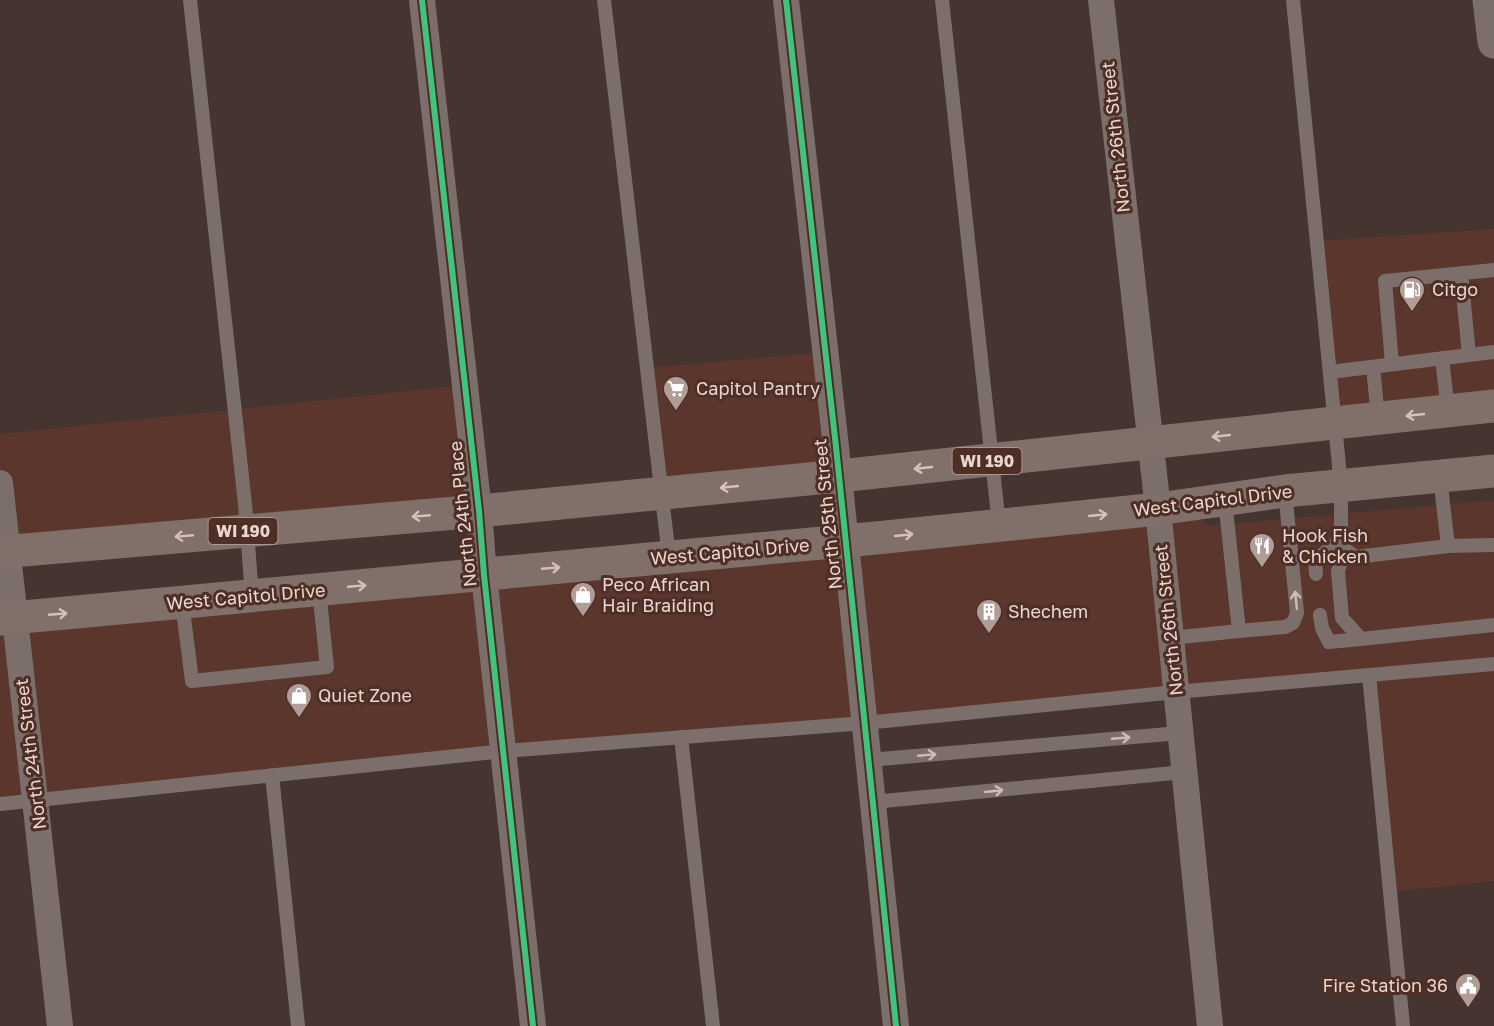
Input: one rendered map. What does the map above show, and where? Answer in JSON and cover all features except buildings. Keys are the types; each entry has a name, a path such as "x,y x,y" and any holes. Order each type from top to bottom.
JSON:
{"main road":[{"path":"1489,0 1494,42"},
{"name":"WI 190","path":"3,552 661,494 991,461 1494,406"},
{"name":"West Capitol Drive","path":"7,619 846,541 1158,509 1285,491 1494,471"}],"street":[{"name":"North 24th Place","path":"422,0 533,1026"},
{"name":"North 25th Street","path":"786,0 846,541 896,1026"},
{"name":"North 26th Street","path":"1101,0 1158,509 1210,1026"},
{"name":"North 24th Street","path":"0,483 7,619 36,800 60,1026"}],"lane":[{"path":"190,0 248,531 252,596"},
{"path":"604,0 669,557"},
{"path":"942,0 999,525"},
{"path":"1293,0 1341,486 1344,544 1338,571 1342,618 1361,639"},
{"path":"1392,364 1385,281 1494,270"},
{"path":"1461,273 1469,355"},
{"path":"1330,372 1494,352"},
{"path":"1442,358 1448,411"},
{"path":"1372,367 1378,419"},
{"path":"1440,477 1448,546"},
{"path":"1171,638 1285,627 1293,623 1298,613 1285,491"},
{"path":"1225,500 1239,632"},
{"path":"1344,544 1356,557 1448,546 1494,545"},
{"path":"1316,574 1315,561 1344,544"},
{"path":"182,602 192,681 327,667 319,590"},
{"path":"1320,615 1322,628 1329,642 1494,625"},
{"path":"0,804 504,752 865,723 1176,692 1494,664"},
{"path":"1369,675 1403,1026"},
{"path":"869,760 1180,733"},
{"path":"681,737 713,1026"},
{"path":"873,802 1184,772"},
{"path":"272,775 298,1026"}],"shaded area":[{"path":"1494,229 1494,406 1335,424 1317,241"},
{"path":"825,352 839,476 661,494 646,368"},
{"path":"465,385 479,511 0,552 0,434"},
{"path":"1494,501 1494,881 1390,892 1369,676 0,804 0,619 1184,505 1208,526"}],"cycle path":[{"path":"422,0 533,1026"},
{"path":"786,0 836,447 896,1026"}],"place":[{"name":"Citgo","path":"1412,313"},
{"name":"Capitol Pantry","path":"676,412"},
{"name":"Hook Fish & Chicken","path":"1262,569"},
{"name":"Peco African Hair Braiding","path":"583,618"},
{"name":"Shechem","path":"989,635"},
{"name":"Quiet Zone","path":"299,719"},
{"name":"Fire Station 36","path":"1468,1009"}]}
